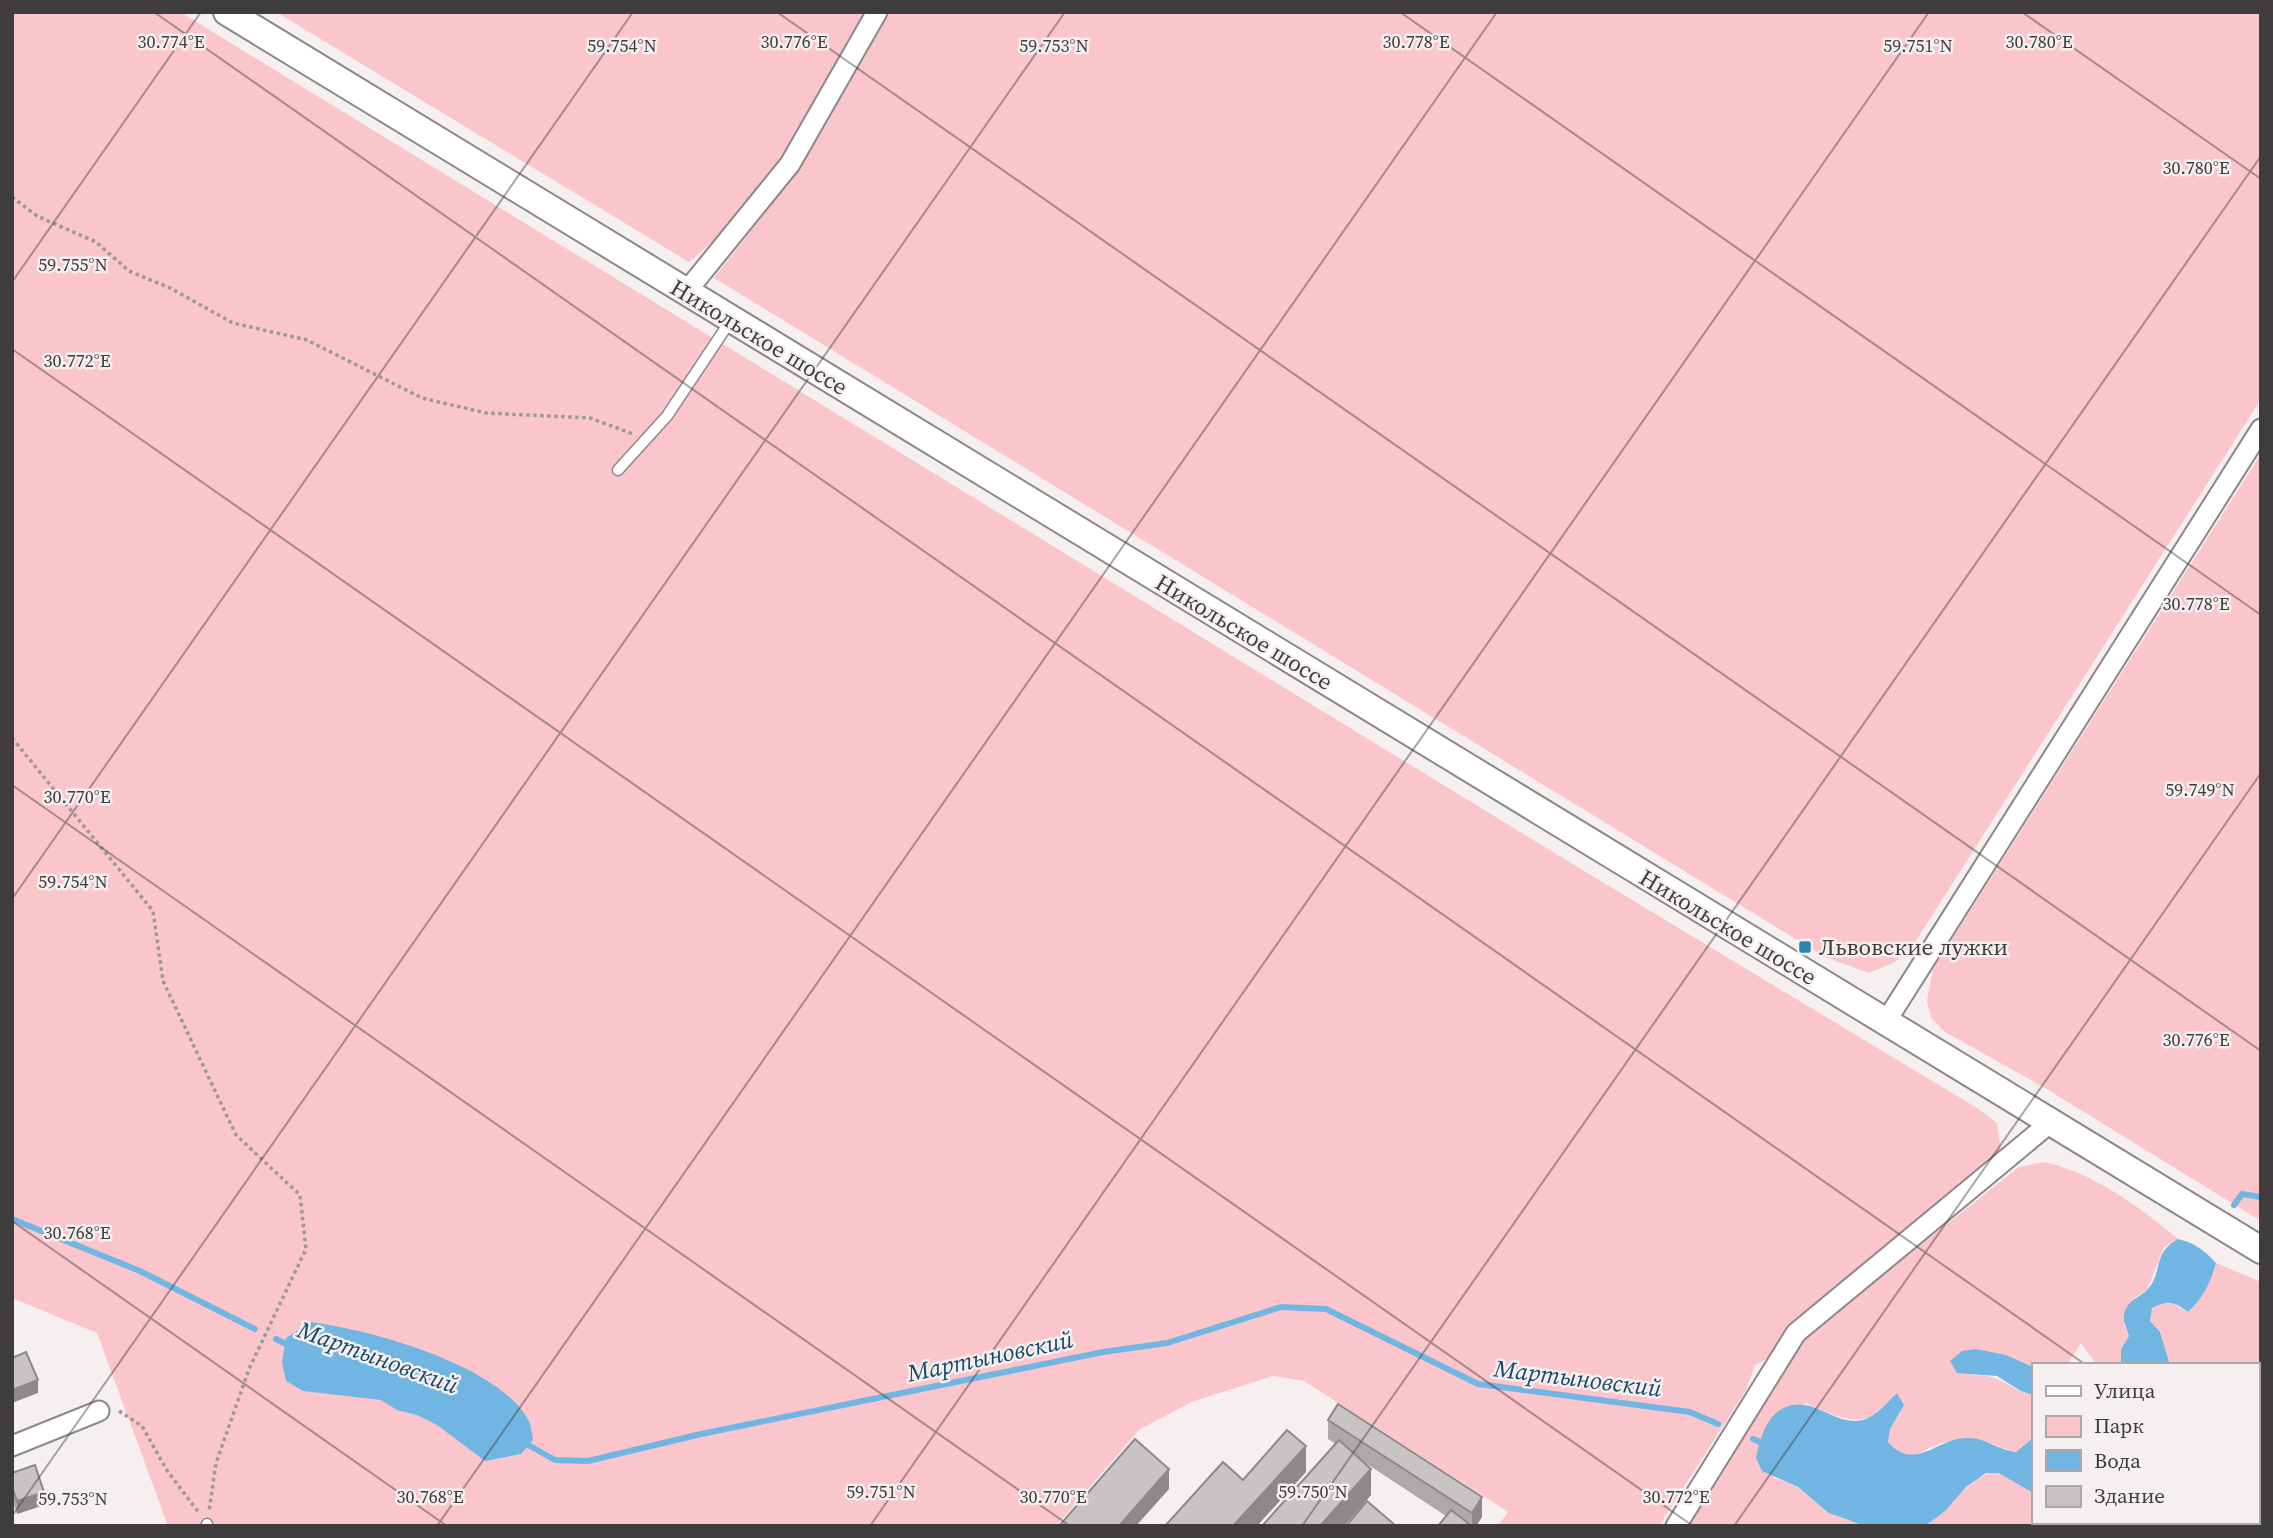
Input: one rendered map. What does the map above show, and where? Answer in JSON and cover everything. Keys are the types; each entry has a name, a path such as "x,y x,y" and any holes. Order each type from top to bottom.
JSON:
{"main road":[{"name":"Никольское шоссе","path":"227,12 2261,1250"}],"street":[{"path":"686,292 790,164 877,12"},
{"path":"1885,1023 2261,429"},
{"path":"1676,1526 1796,1333 2051,1122"},
{"path":"12,1446 106,1411"}],"lane":[{"path":"618,470 667,416 731,320"}],"path":[{"path":"12,197 37,216 96,242 129,271 170,288 233,323 307,340 422,398 486,413 590,418 646,439"},
{"path":"12,738 153,911 163,981 236,1135 300,1195 306,1249 249,1369 216,1463 207,1525"},
{"path":"106,1411 122,1411 142,1426 166,1469 207,1525"}],"green space":[{"path":"12,12 180,12 1561,857 1977,1108 1997,1123 2001,1152 1811,1306 1765,1360 1755,1365 1746,1390 1659,1526 1498,1526 1508,1512 1304,1381 1273,1376 1194,1401 1140,1429 1056,1526 168,1526 97,1333 12,1298"},
{"path":"276,12 869,12 790,146 767,178 718,236 689,262"},
{"path":"888,12 2261,12 2261,399 1910,950 1893,963 1869,973 1825,957 714,278 798,170"},
{"path":"2261,454 2261,1221 2045,1088 1945,1032 1931,1018 1927,1001 1933,969"},
{"path":"2043,1162 2079,1173 2115,1192 2178,1239 2164,1247 2147,1290 2134,1298 2124,1324 2129,1336 2121,1349 2123,1363 2096,1363 2081,1343 2068,1363 2032,1363 2032,1367 2006,1355 1971,1375 1998,1379 2032,1395 2032,1439 2016,1452 1989,1443 1966,1441 1946,1442 1917,1454 1904,1454 1888,1442 1890,1429 1904,1405 1897,1393 1877,1412 1860,1419 1841,1417 1805,1403 1773,1478 1791,1484 1839,1517 1865,1526 1689,1526 1764,1400 1809,1333 2019,1167"},
{"path":"2216,1263 2261,1282 2261,1526 1925,1526 1972,1483 1991,1473 2000,1473 2032,1492 2032,1524 2259,1524 2259,1363 2169,1363 2160,1332 2150,1321 2152,1307 2166,1303 2188,1312 2213,1275"}],"water":[{"path":"2178,1239 2207,1254 2216,1263 2209,1283 2188,1312 2171,1303 2152,1308 2150,1321 2160,1332 2169,1363 2121,1363 2121,1349 2129,1336 2124,1319 2126,1309 2152,1283 2161,1257"},
{"path":"311,1322 398,1342 461,1366 512,1399 528,1419 533,1440 521,1454 485,1461 437,1425 417,1415 397,1410 381,1400 303,1391 286,1381 282,1362 286,1338"},
{"path":"1976,1349 2006,1355 2032,1367 2032,1395 1997,1376 1957,1373 1950,1361 1962,1351"},
{"path":"1897,1393 1904,1405 1890,1429 1888,1442 1898,1451 1908,1454 1917,1454 1957,1439 1968,1438 2016,1452 2032,1439 2032,1492 1999,1473 1986,1473 1966,1487 1945,1511 1925,1526 1865,1526 1829,1513 1798,1487 1762,1471 1756,1458 1767,1425 1775,1414 1791,1405 1812,1407 1852,1421 1863,1420 1877,1412"}],"building":[{"path":"26,1352 38,1380 12,1390 12,1358"},
{"path":"1338,1404 1482,1497 1472,1513 1328,1420"},
{"path":"1287,1430 1306,1446 1233,1526 1165,1526 1223,1462 1243,1480"},
{"path":"1135,1439 1169,1469 1119,1526 1059,1526"},
{"path":"1339,1440 1371,1469 1320,1526 1262,1526"},
{"path":"35,1465 44,1492 17,1501 12,1487 12,1473"},
{"path":"1367,1501 1396,1526 1346,1526"},
{"path":"1451,1510 1468,1523 1466,1526 1438,1526"}],"waterway":[{"name":"Мартыновский","path":"2234,1205 2242,1194 2261,1197"},
{"name":"Мартыновский","path":"12,1219 140,1271 255,1329"},
{"name":"Мартыновский","path":"521,1441 555,1460 588,1461 701,1434 1103,1352 1167,1343 1281,1307 1326,1309 1478,1384 1690,1412 1718,1424"},
{"name":"Мартыновский","path":"276,1339 292,1347"},
{"name":"Мартыновский","path":"1753,1439 1767,1445"}],"place":[{"name":"Львовские лужки","path":"1805,947"}]}
